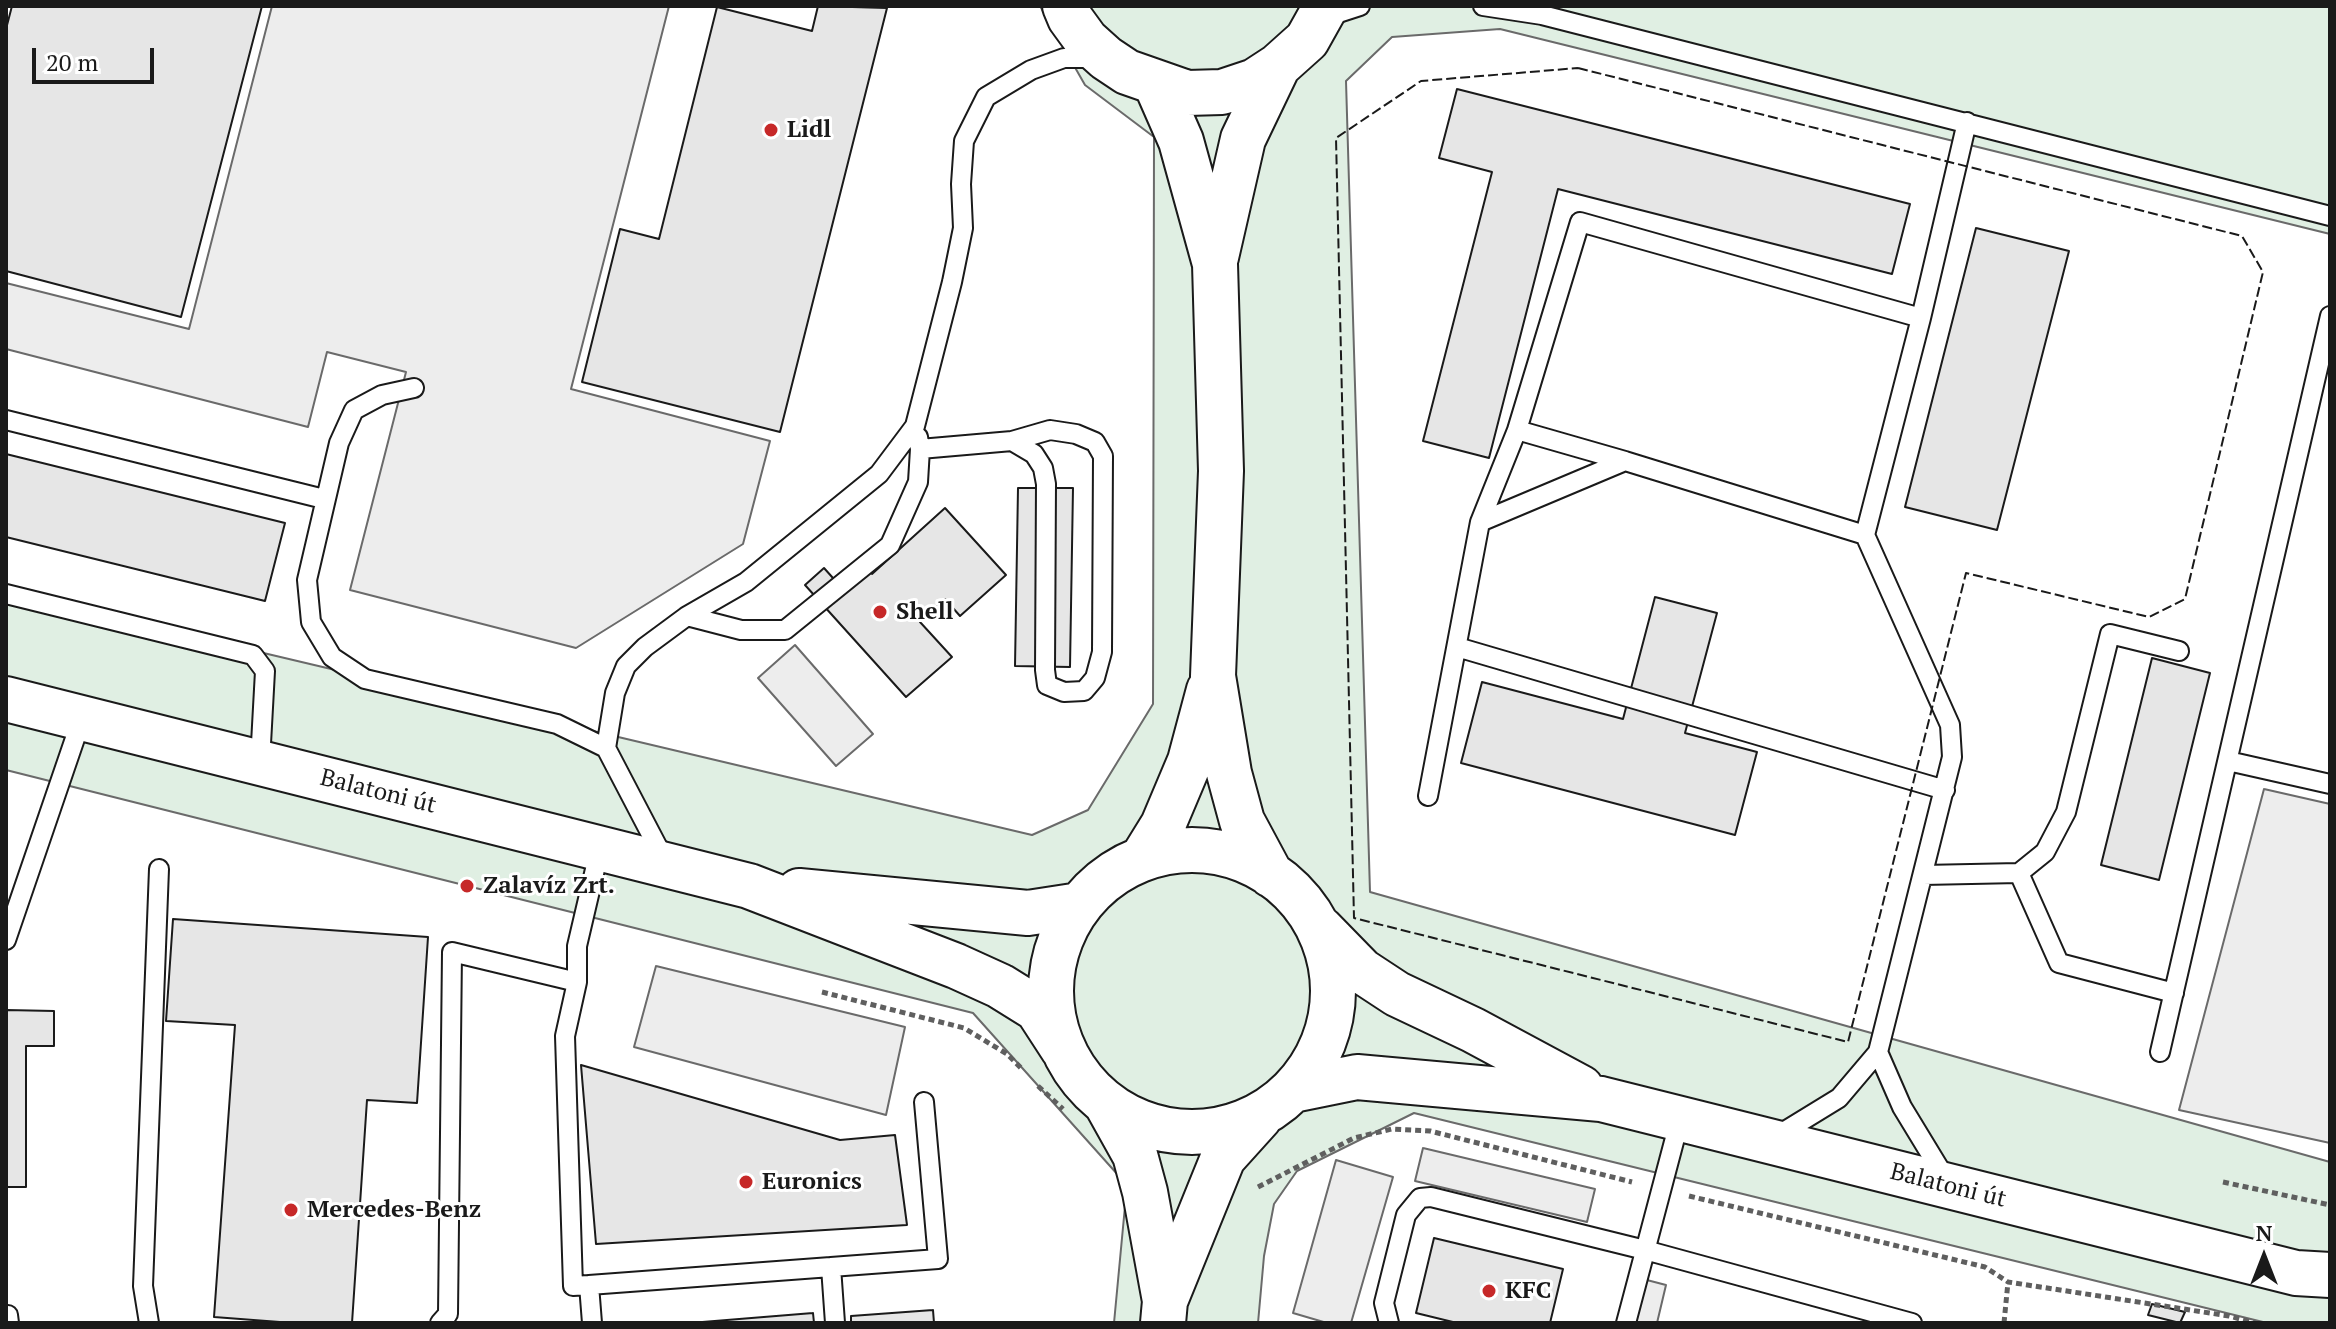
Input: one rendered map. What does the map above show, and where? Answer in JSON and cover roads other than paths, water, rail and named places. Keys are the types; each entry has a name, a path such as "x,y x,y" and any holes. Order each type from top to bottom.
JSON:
{"main road":[{"path":"1065,6 1086,40 1106,58 1127,72 1187,93 1222,92 1255,81 1278,66 1336,10"},
{"path":"1215,264 1243,139 1278,66"},
{"path":"1156,84 1181,141 1215,264 1221,471 1213,676 1229,773 1242,821 1271,875"},
{"path":"1142,859 1163,825 1190,761 1213,676"},
{"name":"Balatoni út","path":"6,699 749,886 1000,986 1037,1009 1063,1049"},
{"path":"1164,1312 1145,1192 1135,1155 1085,1107 1074,1069 1055,1025 1051,1000 1051,975 1062,938 1080,905 1108,878 1142,859 1195,850 1248,862 1271,875 1296,897 1316,924 1362,971 1397,994 1473,1030 1601,1099"},
{"name":"Balatoni út","path":"749,886 1028,913 1080,905"},
{"path":"1164,1312 1206,1195 1223,1158 1309,1070 1322,1048 1330,1023 1332,973 1316,924"},
{"path":"1085,1107 1172,1131 1196,1132 1243,1123 1279,1101 1357,1077 1601,1099"},
{"name":"Balatoni út","path":"1601,1099 2319,1279"}],"lane":[{"path":"1483,6 1542,15 2330,216"},
{"path":"1519,6 1542,15"},
{"path":"606,748 615,693 626,666 645,647 687,616 746,582 879,474 915,426 963,228 961,184 964,141 986,97 1031,70 1064,58 1106,58"},
{"path":"1769,1141 1839,1098 1878,1052 1952,757 1950,725 1865,535 1967,122"},
{"path":"1428,796 1480,522 1517,430 1580,222 1921,318"},
{"path":"2160,1052 2330,316"},
{"path":"414,388 382,395 354,410 339,443 307,580 311,622 332,657 365,679 557,724 606,748 667,865"},
{"path":"6,420 324,499"},
{"path":"687,616 741,630 785,630 890,545 918,482 920,449 915,426"},
{"path":"920,449 1012,441 1050,430 1076,434 1095,442 1103,456 1102,652 1095,678 1084,691 1064,692 1047,685 1046,484 1043,468 1034,454 1012,441"},
{"path":"1517,430 1865,535"},
{"path":"1480,522 1625,461"},
{"path":"6,594 253,655 265,671 260,763"},
{"path":"1923,875 2019,873 2045,852 2066,812 2110,634 2179,651"},
{"path":"1457,647 1945,790"},
{"path":"6,940 82,718"},
{"path":"2228,761 2330,784"},
{"path":"600,848 577,946 577,982 565,1036 573,1286 938,1259 924,1102"},
{"path":"149,1323 143,1286 159,869"},
{"path":"2019,873 2059,963 2174,993"},
{"path":"440,1323 448,1314 452,952 577,982"},
{"path":"1878,1052 1902,1107 1951,1187"},
{"path":"1626,1323 1680,1119"},
{"path":"1389,1323 1384,1303 1406,1215 1420,1198 1431,1197 1645,1250 1912,1323"},
{"path":"831,1267 835,1323"},
{"path":"589,1285 592,1323"},
{"path":"6,1315 9,1323"}],"place":[{"name":"Lidl","path":"771,130"},
{"name":"Shell","path":"880,612"},
{"name":"Zalavíz Zrt.","path":"467,886"},
{"name":"Euronics","path":"746,1182"},
{"name":"Mercedes-Benz","path":"291,1210"},
{"name":"KFC","path":"1489,1291"}]}
